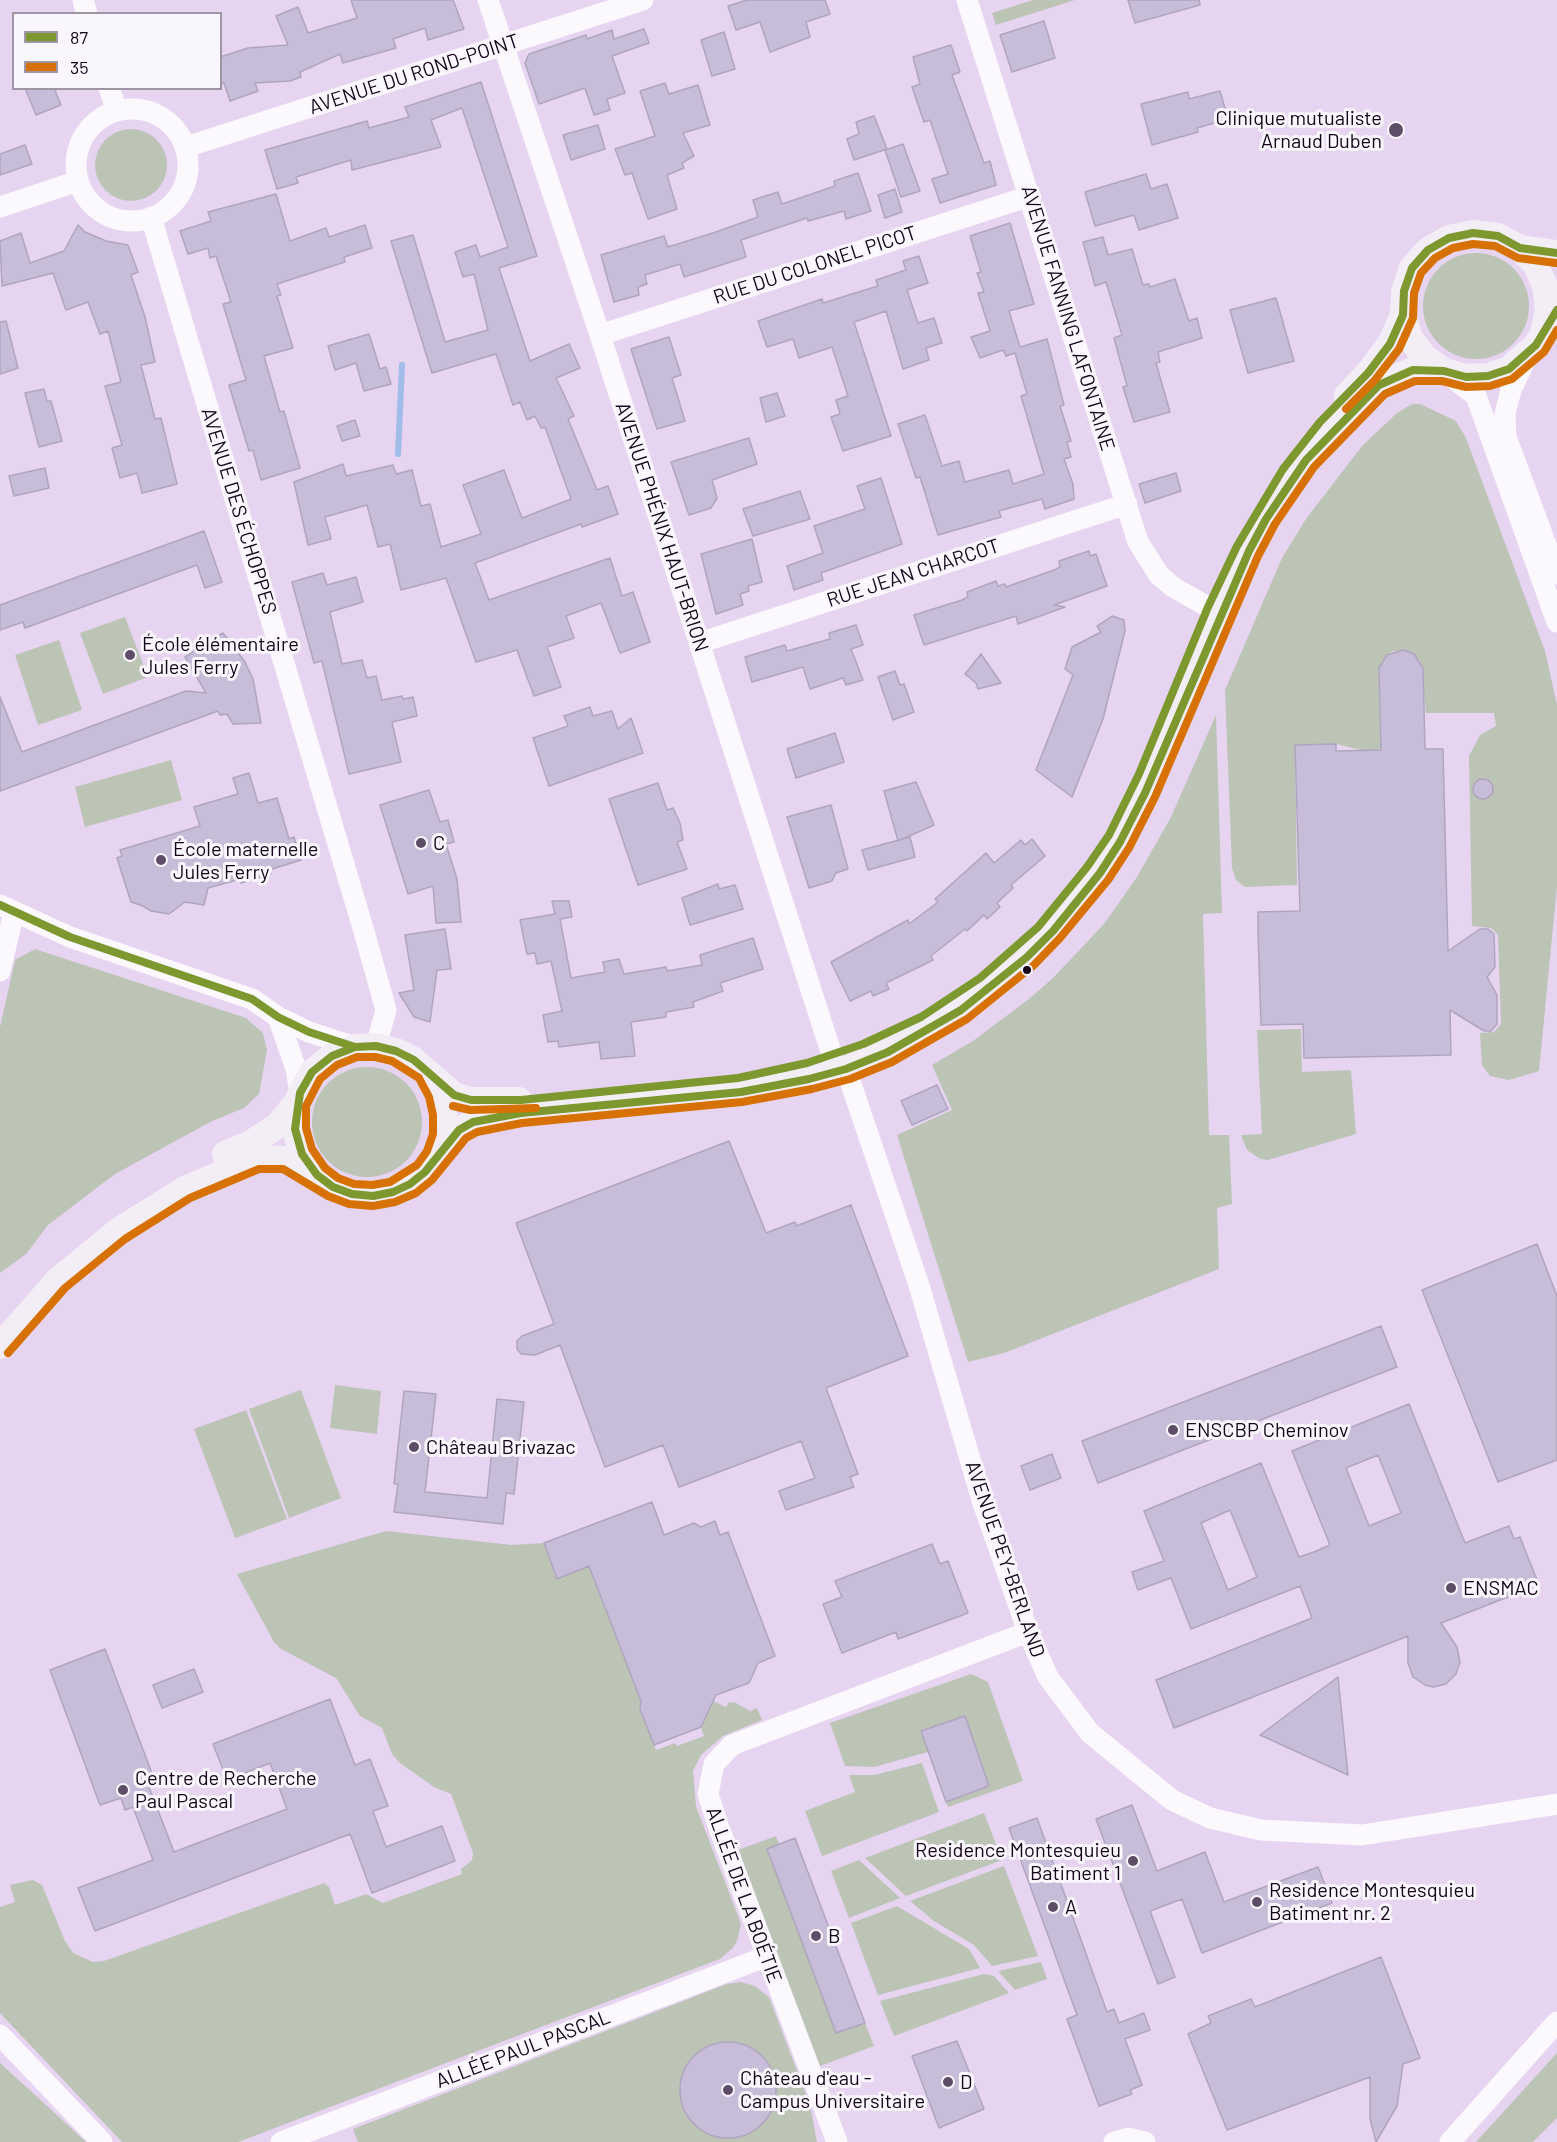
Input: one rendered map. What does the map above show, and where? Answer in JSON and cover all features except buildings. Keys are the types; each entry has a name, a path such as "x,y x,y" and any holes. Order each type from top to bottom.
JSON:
{"main road":[{"path":"1444,371 1424,357 1410,338 1403,315 1404,291 1412,268 1428,250 1442,242 1473,233 1498,236 1520,248 1536,265 1545,286 1548,310 1543,332"},
{"path":"1520,248 1557,253"},
{"path":"0,1324 47,1271 109,1219 177,1176 251,1143 277,1126 298,1098 312,1072 332,1056 365,1047 396,1050 414,1060 454,1095 471,1100 521,1100 738,1078 888,1052 961,1010 1027,957 1066,917 1100,873 1133,818 1249,551 1285,489 1330,433 1379,385 1397,375 1413,370 1444,371 1466,377 1488,376 1509,369 1527,356 1557,310"},
{"path":"0,1346 33,1306 87,1254 151,1209 185,1189 257,1158 286,1159 317,1175 333,1187 352,1194 373,1196 393,1192 410,1184 425,1172 459,1130 490,1117 741,1092 809,1079 948,1000 1010,954 1064,898 1088,867 1125,805 1208,607 1237,546 1283,469 1320,422 1368,373 1390,344 1403,315"},
{"path":"429,1075 440,1093 444,1114 443,1136 436,1156"},
{"path":"298,1098 294,1129 302,1154 317,1175"}],"street":[{"name":"AVENUE PHÉNIX HAUT-BRION","path":"488,0 839,1062"},
{"name":"AVENUE DU ROND-POINT","path":"186,147 643,0"},
{"name":"AVENUE FANNING LAFONTAINE","path":"968,0 1138,542 1159,575 1173,587 1208,607"},
{"path":"111,90 117,111"},
{"path":"134,109 158,116 178,132 186,147 188,164 186,181 178,197 166,209 151,217 133,221 115,218 99,210 86,197 78,181 76,163 79,146 88,130 100,118 117,111 134,109"},
{"path":"0,207 78,181"},
{"name":"RUE DU COLONEL PICOT","path":"600,335 1030,196"},
{"name":"AVENUE DES ÉCHOPPES","path":"151,217 386,1010 365,1047"},
{"path":"1527,356 1511,390 1505,414 1506,437 1557,574"},
{"path":"1444,371 1476,396 1557,622"},
{"name":"RUE JEAN CHARCOT","path":"699,643 1127,504"},
{"path":"0,971 7,909 70,937 252,999 278,1017 329,1041 365,1047"},
{"path":"278,1017 296,1069 298,1098"},
{"name":"AVENUE PEY-BERLAND","path":"839,1062 918,1282 982,1500 1028,1632 1048,1677 1090,1733 1172,1800 1210,1818 1261,1830 1362,1835 1557,1804"},
{"name":"ALLÉE DE LA BOÉTIE","path":"837,2142 765,1957 708,1794 714,1764 732,1745 1028,1632"},
{"name":"ALLÉE PAUL PASCAL","path":"280,2142 765,1957"},
{"path":"1450,2142 1557,2022"},
{"path":"0,2035 102,2142"},
{"path":"1114,2142 1128,2138 1145,2142"}],"green space":[{"path":"1033,0 1075,0 996,25 992,13"},
{"path":"131,129 151,135 161,145 167,165 161,185 151,195 131,201 111,195 101,185 95,165 101,145 111,135"},
{"path":"1476,253 1496,257 1513,269 1525,286 1529,306 1525,326 1513,343 1496,355 1476,359 1456,355 1439,343 1427,326 1423,306 1427,286 1439,269 1456,257"},
{"path":"1412,404 1420,404 1456,421 1466,438 1545,651 1557,705 1557,886 1539,1071 1509,1080 1490,1076 1482,1065 1480,1033 1494,1032 1501,1024 1498,935 1491,928 1472,926 1469,756 1480,735 1496,726 1494,713 1426,713 1420,661 1408,651 1393,651 1387,655 1379,668 1381,750 1365,751 1336,744 1295,745 1297,885 1245,887 1236,880 1232,868 1225,690 1282,558 1306,519 1362,446 1397,413"},
{"path":"125,617 148,677 103,694 80,633"},
{"path":"59,640 82,710 38,725 15,655"},
{"path":"1216,715 1222,913 1203,914 1209,1135 1229,1135 1232,1204 1217,1208 1219,1269 1004,1353 968,1362 897,1135 952,1110 932,1065 973,1041 1029,999 1053,978 1104,924 1137,877 1171,817"},
{"path":"171,760 182,800 85,827 75,787"},
{"path":"35,949 246,1018 263,1033 267,1050 259,1094 244,1108 212,1121 115,1174 48,1225 26,1254 0,1273 0,1027 15,960"},
{"path":"1301,1029 1302,1072 1351,1070 1356,1134 1268,1160 1260,1159 1247,1150 1241,1135 1262,1134 1257,1030"},
{"path":"367,1067 388,1071 406,1083 418,1101 422,1122 418,1143 406,1161 388,1173 367,1177 346,1173 328,1161 316,1143 312,1122 316,1101 328,1083 346,1071"},
{"path":"335,1385 381,1391 377,1434 330,1428"},
{"path":"301,1390 341,1498 289,1518 249,1409"},
{"path":"246,1410 287,1519 235,1538 194,1429"},
{"path":"386,1531 512,1545 544,1543 557,1578 588,1562 642,1699 641,1705 652,1712 643,1716 656,1750 675,1743 677,1746 704,1736 701,1727 713,1701 726,1707 729,1702 736,1703 750,1711 757,1708 762,1720 723,1736 701,1755 693,1771 696,1806 741,1924 737,1941 733,1948 720,1959 238,2142 122,2142 0,2013 0,1907 15,1902 10,1885 33,1880 42,1885 65,1941 73,1953 93,1962 104,1961 324,1883 329,1887 335,1905 366,1894 383,1903 462,1874 461,1869 472,1860 473,1853 451,1794 434,1787 400,1763 392,1754 382,1728 360,1716 336,1678 281,1649 274,1642 237,1574"},
{"path":"971,1674 988,1682 1023,1781 948,1807 946,1802 989,1786 965,1716 921,1731 928,1752 874,1767 845,1766 830,1723"},
{"path":"922,1763 939,1812 822,1856 805,1811 855,1792 849,1775 874,1775"},
{"path":"984,1813 1002,1860 906,1896 865,1858"},
{"path":"776,1836 779,1844 767,1849 836,2033 865,2023 874,2046 820,2066 738,1850"},
{"path":"859,1860 900,1898 849,1918 831,1871"},
{"path":"1004,1866 1038,1956 992,1966 974,1945 934,1921 910,1901"},
{"path":"897,1906 969,1949 980,1968 878,1995 851,1923"},
{"path":"1041,1962 1047,1979 1015,1990 998,1971"},
{"path":"984,1974 994,1976 1009,1993 894,2036 880,2001"},
{"path":"741,1982 755,1986 769,1997 810,2105 817,2142 358,2142 353,2129 727,1984"},
{"path":"1557,2053 1557,2118 1533,2142 1476,2142"},
{"path":"0,2063 45,2104 86,2142 0,2142"}],"waterway":[{"path":"398,454 402,365"}],"transit line":[{"name":"87","path":"1557,253 1520,248 1498,236 1473,233 1449,238 1428,250 1412,268 1404,291 1403,315 1390,344 1368,373 1320,422 1283,469 1237,546 1208,607 1139,774 1109,835 1087,867 1038,927 980,978 921,1017 863,1044 807,1063 738,1078 521,1100 471,1100 454,1095 414,1060 396,1051 376,1046 355,1047 332,1056 312,1072 300,1093 295,1129 302,1154 317,1175 333,1187 352,1194 373,1196 393,1192 410,1184 425,1172 459,1130 473,1122 521,1113 741,1092 809,1079 846,1069 888,1052 961,1010 1027,957 1053,931 1100,873 1120,842 1145,793 1249,551 1266,519 1306,460 1379,385 1413,370 1444,371 1466,377 1488,376 1509,369 1536,345 1557,310"},
{"name":"35","path":"1346,409 1375,380 1399,349 1413,318 1414,293 1421,273 1435,258 1453,248 1473,244 1495,246 1518,258 1556,263"},
{"name":"35","path":"8,1353 65,1288 125,1239 190,1198 259,1169 283,1169 328,1196 349,1204 373,1206 395,1202 416,1193 432,1180 466,1138 477,1132 522,1123 742,1102 812,1089 850,1079 892,1062 967,1019 1034,965 1060,938 1108,880 1129,848 1155,797 1258,556 1275,524 1314,467 1385,394 1415,381 1442,381 1466,387 1490,386 1512,379 1544,352 1557,330"},
{"name":"87","path":"0,905 70,937 252,999 278,1017 309,1032 355,1047"},
{"name":"35","path":"419,1078 392,1061 375,1057 357,1057 337,1065 320,1079 306,1106 306,1128 312,1149 325,1168 338,1178 354,1184 372,1185 390,1182 417,1165 427,1151 433,1134 433,1115 429,1097 420,1080"},
{"name":"35","path":"453,1106 470,1110 536,1108"}],"place":[{"name":"Clinique mutualiste Arnaud Duben","path":"1396,130"},
{"name":"École élémentaire Jules Ferry","path":"130,655"},
{"name":"C","path":"421,843"},
{"name":"École maternelle Jules Ferry","path":"161,860"},
{"name":"ENSCBP Cheminov","path":"1173,1430"},
{"name":"Château Brivazac","path":"414,1447"},
{"name":"ENSMAC","path":"1451,1588"},
{"name":"Centre de Recherche Paul Pascal","path":"123,1790"},
{"name":"Residence Montesquieu Batiment 1","path":"1133,1861"},
{"name":"Residence Montesquieu Batiment nr. 2","path":"1257,1902"},
{"name":"A","path":"1053,1907"},
{"name":"B","path":"816,1936"},
{"name":"D","path":"948,2082"},
{"name":"Château d'eau - Campus Universitaire","path":"728,2090"}]}
